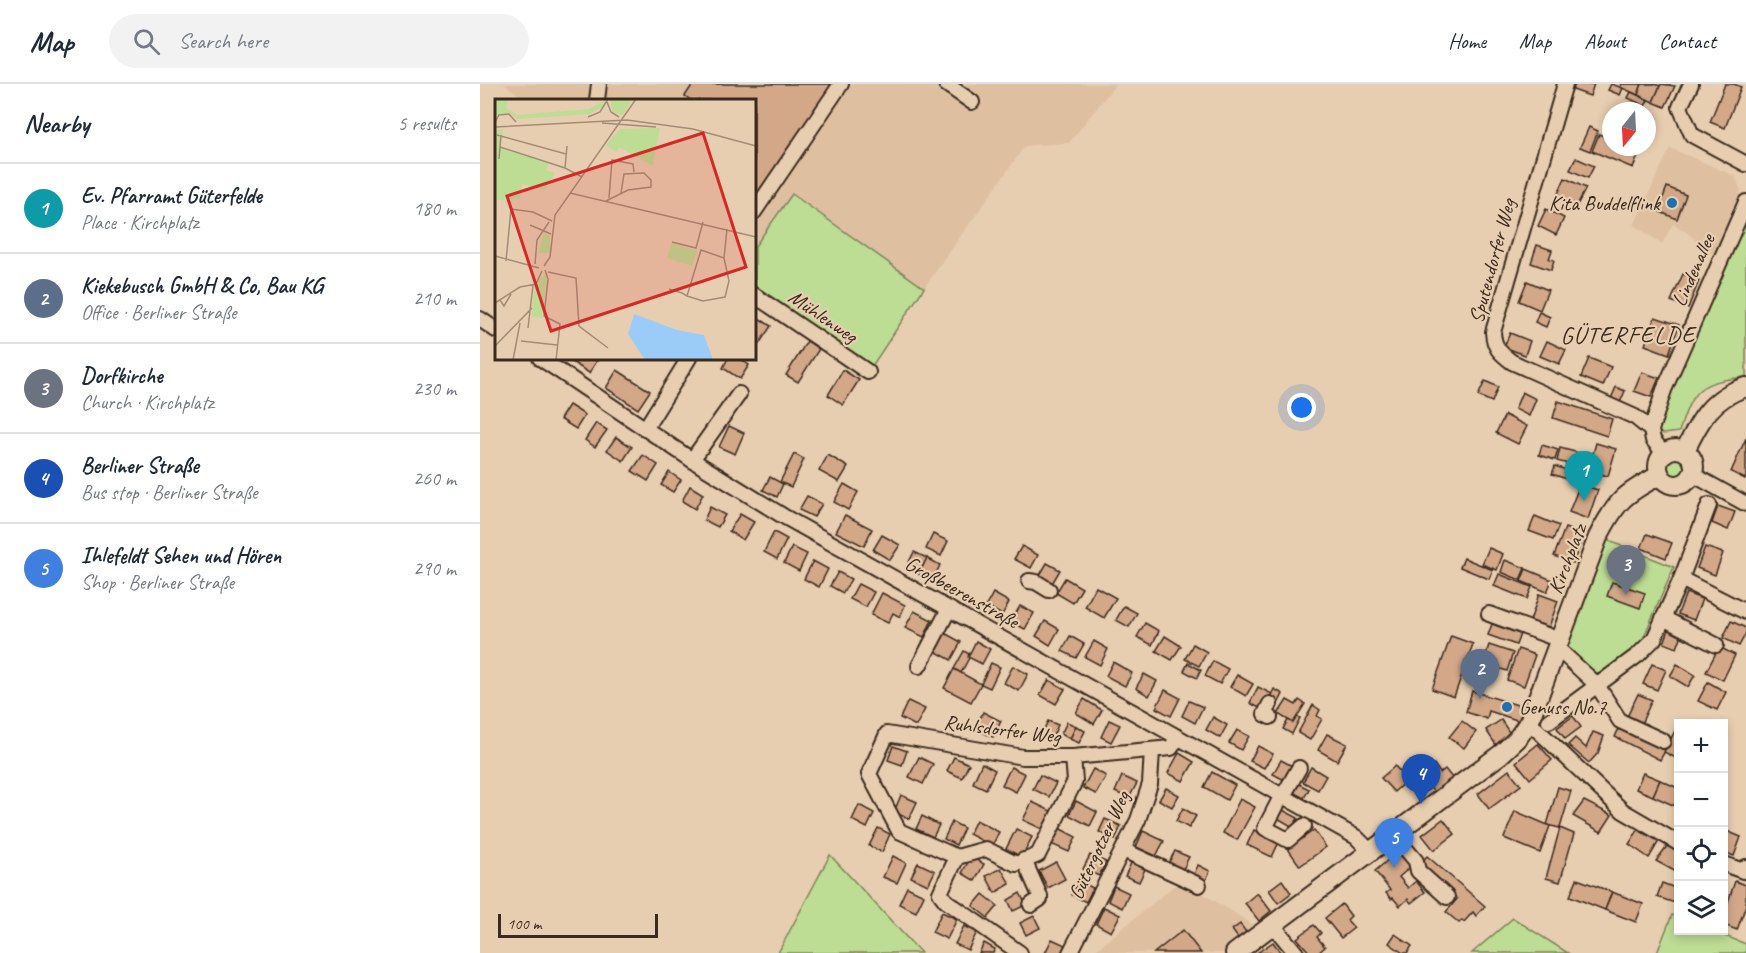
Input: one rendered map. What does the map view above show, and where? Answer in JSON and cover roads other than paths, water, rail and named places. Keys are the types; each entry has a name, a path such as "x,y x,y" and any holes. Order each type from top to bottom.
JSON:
{"main road":[{"path":"1685,451 1708,410 1727,394 1746,387"},
{"path":"1674,449 1685,451 1692,459 1692,474 1684,482 1673,484 1664,480 1660,475 1658,464 1664,453 1674,449"},
{"name":"Kirchplatz","path":"1234,953 1502,753 1517,739 1529,722 1598,537 1608,517 1631,490 1660,475"}],"street":[{"path":"597,99 599,84"},
{"path":"756,209 841,84"},
{"path":"946,84 972,102"},
{"name":"Sputendorfer Weg","path":"1564,84 1493,332 1494,344 1498,351 1512,362 1635,417 1651,430"},
{"path":"1691,84 1680,107 1692,135 1746,164"},
{"name":"Lindenallee","path":"1651,430 1664,390 1746,202"},
{"name":"Mühlenweg","path":"756,296 868,372"},
{"path":"480,319 495,329"},
{"name":"Großbeerenstraße","path":"543,360 692,460 783,516 1283,795 1356,837 1370,851"},
{"path":"645,429 688,360"},
{"path":"692,460 739,394"},
{"path":"1651,430 1653,440 1664,453"},
{"path":"1692,474 1746,504"},
{"path":"1549,721 1638,655 1653,639 1681,579 1708,505"},
{"path":"1681,579 1746,612"},
{"path":"1029,581 1036,582 1050,590"},
{"path":"920,666 949,609"},
{"path":"1489,614 1559,644 1597,685 1620,721 1663,741"},
{"path":"1663,618 1716,645"},
{"path":"1529,722 1623,811 1674,841"},
{"name":"Ruhlsdorfer Weg","path":"957,857 899,831 869,774 887,734 1023,757 1073,757 1171,748 1178,737"},
{"name":"Gütergotzer Weg","path":"1070,953 1138,820 1150,784 1152,750"},
{"path":"1020,953 946,901 940,893 957,857 986,849 1016,864 1038,855 1075,781 1073,757"},
{"path":"1299,768 1265,828 1288,840 1304,826"},
{"path":"1393,834 1416,861 1418,870 1447,897"},
{"path":"1123,850 1199,885"},
{"path":"1024,860 1040,896 1040,900 1031,904"},
{"path":"1728,866 1743,872 1746,867"},
{"path":"1272,924 1296,953"}],"place":[{"name":"Kita Buddelflink","path":"1672,203"},
{"name":"Ev. Pfarramt Güterfelde","path":"1584,501"},
{"name":"Dorfkirche","path":"1626,595"},
{"name":"Kiekebusch GmbH & Co, Bau KG","path":"1480,699"},
{"name":"Genuss No.7","path":"1507,707"},
{"name":"Berliner Straße","path":"1421,804"},
{"name":"Ihlefeldt Sehen und Hören","path":"1394,868"}],"district":[{"name":"GÜTERFELDE","path":"1628,335"}]}
